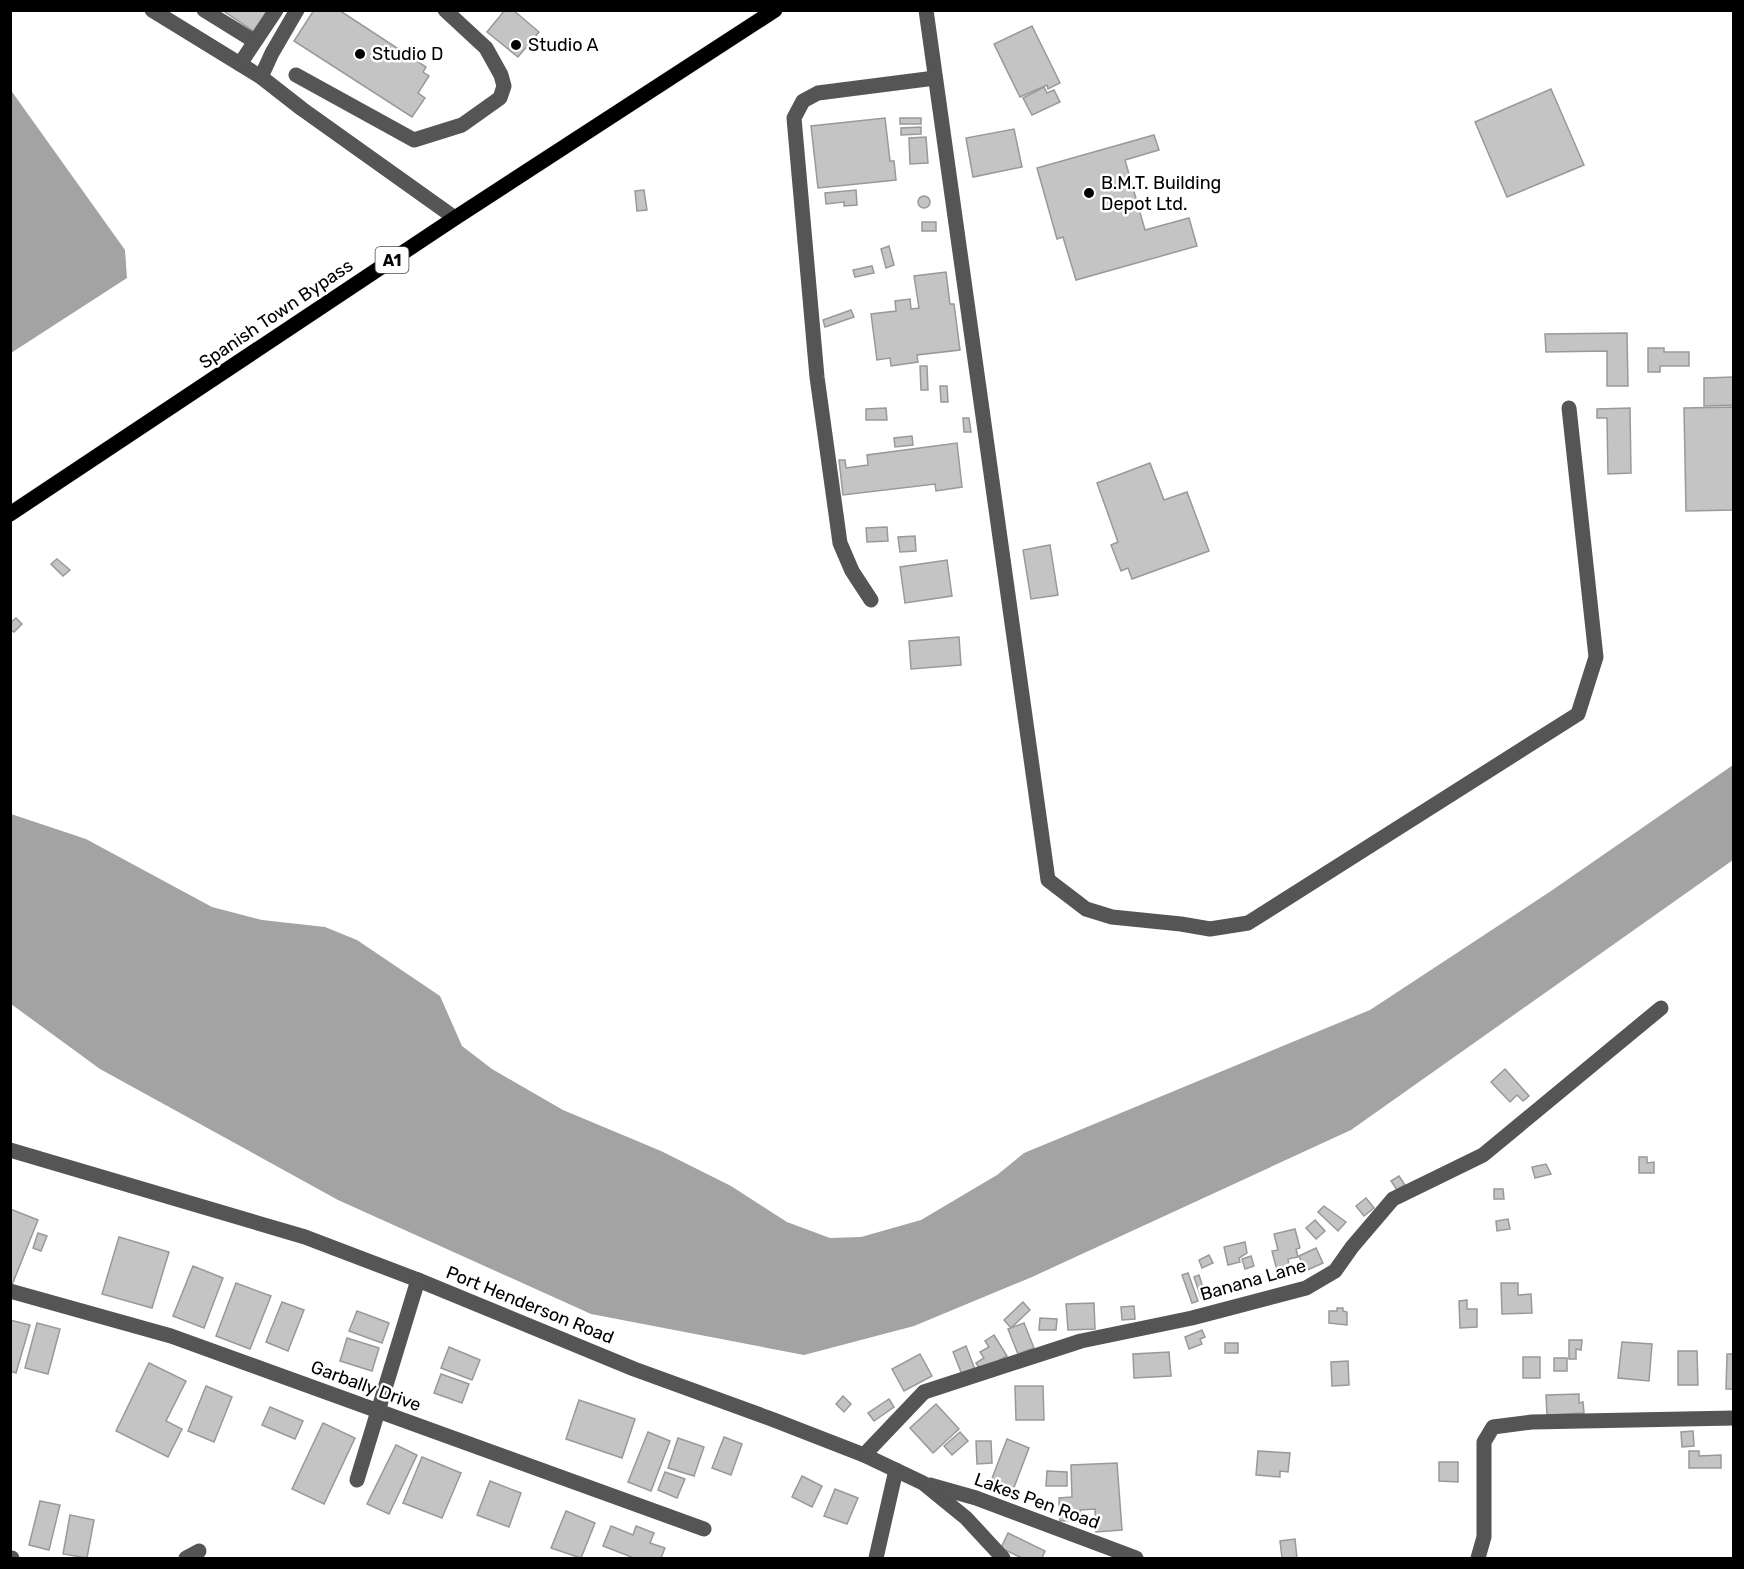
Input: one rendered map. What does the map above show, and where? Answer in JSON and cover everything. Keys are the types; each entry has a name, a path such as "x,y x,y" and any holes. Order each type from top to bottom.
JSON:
{"main road":[{"name":"Spanish Town Bypass","path":"10,514 455,218 775,10"}],"street":[{"path":"152,10 261,77 455,218"},
{"path":"204,10 254,41"},
{"path":"240,64 276,10"},
{"path":"261,77 297,10"},
{"path":"296,75 414,140 462,125 500,98 504,86 501,75 486,48 445,10"},
{"path":"926,10 1048,880 1086,909 1112,917 1210,929 1248,923 1578,714 1596,657 1569,408"},
{"path":"871,600 852,571 840,543 817,377 794,118 803,100 818,93 934,78"},
{"name":"Banana Lane","path":"864,1455 924,1392 1081,1341 1191,1318 1306,1288 1335,1271 1352,1247 1393,1199 1482,1155 1661,1008"},
{"name":"Port Henderson Road","path":"10,1150 305,1237 418,1280 634,1369 864,1455 923,1483 966,1518 1003,1558"},
{"path":"357,1480 418,1280"},
{"name":"Garbally Drive","path":"10,1291 171,1336 704,1528"},
{"path":"1478,1558 1484,1537 1484,1442 1493,1427 1533,1422 1734,1418"},
{"path":"876,1558 896,1470"},
{"name":"Lakes Pen Road","path":"923,1483 976,1498 1136,1558"}],"shaded area":[{"path":"10,89 125,250 127,278 11,353"},
{"path":"1733,765 1733,860 1351,1130 1032,1277 914,1326 804,1355 591,1314 338,1200 100,1069 11,1004 11,814 86,839 212,907 262,920 325,927 357,940 440,996 462,1046 492,1069 563,1110 661,1151 731,1186 787,1222 830,1238 861,1237 921,1220 997,1175 1024,1153 1370,1010 1551,891"}],"building":[{"path":"222,10 272,10 256,33"},
{"name":"Studio D","path":"314,10 339,10 426,67 423,72 429,76 418,93 425,98 412,117 294,41"},
{"name":"Studio A","path":"505,10 513,10 539,32 518,57 487,32"},
{"path":"1032,26 1060,83 1048,89 1047,85 1020,97 994,44"},
{"path":"1044,87 1047,93 1054,90 1060,102 1032,115 1023,98"},
{"path":"1551,89 1584,165 1507,197 1475,122"},
{"path":"885,118 890,161 894,161 896,180 818,188 811,126"},
{"path":"900,118 921,118 921,124 900,124"},
{"path":"921,127 921,134 901,135 901,128"},
{"path":"1014,129 1022,167 973,177 966,138"},
{"name":"B.M.T. Building Depot Ltd.","path":"1154,135 1159,150 1125,160 1145,230 1189,218 1197,246 1076,280 1063,237 1057,239 1037,168"},
{"path":"926,137 928,163 910,164 909,138"},
{"path":"644,190 647,210 637,211 635,191"},
{"path":"856,190 857,205 844,206 844,202 826,204 825,193"},
{"path":"926,196 930,202 926,208 922,208 918,200"},
{"path":"922,222 936,222 936,231 922,231"},
{"path":"889,246 894,265 886,268 881,249"},
{"path":"872,266 874,273 855,277 853,270"},
{"path":"946,272 950,304 954,304 960,350 917,355 918,362 891,366 890,358 877,360 871,314 896,311 895,301 910,299 911,309 919,308 914,276"},
{"path":"851,310 854,317 825,327 823,320"},
{"path":"1627,333 1628,386 1607,386 1607,351 1546,352 1545,334"},
{"path":"1648,348 1664,348 1664,352 1689,352 1689,366 1660,366 1660,372 1648,372"},
{"path":"920,366 927,366 928,390 921,390"},
{"path":"1734,377 1734,405 1704,406 1704,378"},
{"path":"940,386 947,386 948,402 941,402"},
{"path":"1734,407 1734,510 1686,511 1684,408"},
{"path":"886,408 887,420 866,420 866,409"},
{"path":"1630,408 1631,473 1608,474 1607,418 1597,418 1597,409"},
{"path":"963,418 969,418 971,432 964,432"},
{"path":"912,436 913,445 895,447 894,438"},
{"path":"957,443 962,487 936,491 935,484 843,495 839,460 845,460 846,468 868,465 867,455"},
{"path":"1150,463 1164,500 1187,492 1209,551 1132,579 1128,568 1121,571 1111,545 1118,542 1097,483"},
{"path":"887,527 888,541 867,542 866,528"},
{"path":"915,536 916,551 900,552 898,537"},
{"path":"1050,545 1058,595 1031,599 1023,550"},
{"path":"57,559 70,570 63,576 51,564"},
{"path":"947,560 952,596 905,603 900,567"},
{"path":"16,618 22,624 14,632 10,629 10,623"},
{"path":"959,637 961,665 911,669 909,641"},
{"path":"1505,1069 1529,1096 1523,1101 1517,1095 1510,1102 1491,1082"},
{"path":"1639,1157 1647,1157 1647,1163 1654,1162 1654,1173 1639,1173"},
{"path":"1546,1164 1551,1174 1535,1178 1532,1167"},
{"path":"1399,1176 1405,1185 1397,1190 1391,1181"},
{"path":"1494,1189 1503,1189 1504,1199 1494,1199"},
{"path":"1366,1198 1374,1208 1364,1216 1356,1206"},
{"path":"1324,1206 1346,1222 1338,1231 1318,1212"},
{"path":"10,1209 38,1220 12,1285 10,1284"},
{"path":"1508,1219 1510,1229 1497,1231 1496,1221"},
{"path":"1315,1220 1325,1231 1316,1239 1306,1228"},
{"path":"1295,1229 1300,1248 1296,1249 1298,1257 1288,1259 1290,1271 1278,1274 1272,1251 1278,1250 1274,1234"},
{"path":"38,1233 47,1236 41,1251 33,1248"},
{"path":"119,1237 169,1252 152,1308 102,1294"},
{"path":"1245,1242 1247,1253 1239,1258 1240,1262 1228,1265 1224,1247"},
{"path":"1316,1248 1323,1263 1305,1271 1299,1256"},
{"path":"1209,1255 1213,1263 1202,1268 1199,1260"},
{"path":"1251,1256 1254,1266 1245,1269 1242,1259"},
{"path":"193,1266 223,1278 204,1328 173,1316"},
{"path":"1188,1273 1198,1301 1192,1303 1182,1275"},
{"path":"1199,1275 1206,1297 1201,1298 1194,1277"},
{"path":"236,1283 271,1296 250,1349 216,1336"},
{"path":"1501,1283 1518,1283 1518,1295 1531,1294 1532,1313 1502,1314"},
{"path":"1467,1300 1467,1309 1477,1309 1477,1327 1460,1328 1459,1301"},
{"path":"282,1302 304,1310 288,1351 266,1342"},
{"path":"1023,1302 1030,1310 1011,1328 1004,1320"},
{"path":"1094,1303 1095,1329 1068,1330 1066,1304"},
{"path":"1134,1306 1135,1319 1122,1320 1121,1307"},
{"path":"1337,1308 1343,1308 1343,1311 1347,1312 1347,1325 1329,1323 1329,1311 1337,1311"},
{"path":"357,1311 389,1323 382,1343 349,1331"},
{"path":"1040,1318 1057,1319 1056,1330 1039,1330"},
{"path":"10,1320 30,1325 16,1373 10,1371"},
{"path":"37,1323 60,1329 48,1374 25,1368"},
{"path":"1024,1323 1034,1348 1018,1354 1008,1329"},
{"path":"1202,1330 1205,1337 1200,1339 1202,1344 1189,1349 1185,1337"},
{"path":"994,1335 1007,1356 981,1371 976,1363 984,1358 980,1352 989,1347 985,1341"},
{"path":"347,1338 379,1348 372,1371 340,1361"},
{"path":"1569,1340 1582,1340 1581,1350 1576,1349 1576,1359 1569,1359"},
{"path":"1622,1342 1652,1344 1649,1381 1618,1378"},
{"path":"1225,1343 1238,1343 1238,1353 1225,1353"},
{"path":"966,1346 976,1372 963,1377 953,1352"},
{"path":"449,1347 480,1360 472,1380 441,1368"},
{"path":"1678,1351 1697,1351 1698,1385 1678,1385"},
{"path":"1169,1352 1171,1376 1134,1378 1133,1354"},
{"path":"920,1354 932,1376 904,1391 892,1369"},
{"path":"1727,1354 1734,1354 1734,1389 1726,1389"},
{"path":"1523,1357 1540,1357 1540,1378 1523,1378"},
{"path":"1554,1358 1567,1358 1567,1371 1554,1371"},
{"path":"1348,1361 1349,1385 1332,1386 1331,1362"},
{"path":"149,1363 186,1381 166,1421 182,1429 168,1457 116,1431"},
{"path":"441,1374 469,1384 462,1403 434,1393"},
{"path":"206,1386 232,1397 214,1442 188,1431"},
{"path":"1015,1386 1043,1386 1044,1420 1016,1420"},
{"path":"1579,1394 1579,1403 1583,1402 1584,1413 1547,1415 1546,1395"},
{"path":"843,1396 851,1404 844,1412 836,1404"},
{"path":"889,1399 894,1407 874,1421 868,1413"},
{"path":"579,1400 635,1419 622,1458 566,1439"},
{"path":"936,1404 959,1429 933,1453 910,1428"},
{"path":"270,1407 303,1421 295,1439 262,1425"},
{"path":"323,1423 355,1438 324,1504 292,1489"},
{"path":"1693,1431 1694,1446 1682,1447 1681,1432"},
{"path":"648,1432 670,1441 651,1491 628,1482"},
{"path":"960,1432 968,1441 952,1455 944,1446"},
{"path":"724,1437 742,1444 731,1475 712,1468"},
{"path":"678,1438 704,1447 694,1476 668,1468"},
{"path":"1007,1439 1029,1448 1013,1490 991,1481"},
{"path":"976,1441 991,1441 992,1463 977,1464"},
{"path":"396,1445 417,1455 389,1514 367,1504"},
{"path":"1258,1451 1290,1453 1288,1472 1280,1471 1280,1477 1256,1475"},
{"path":"1689,1451 1699,1451 1699,1456 1721,1455 1721,1468 1689,1468"},
{"path":"422,1457 461,1473 442,1518 403,1503"},
{"path":"1439,1462 1458,1462 1458,1482 1439,1481"},
{"path":"1117,1463 1122,1530 1096,1532 1095,1509 1080,1510 1081,1520 1060,1521 1059,1498 1072,1497 1071,1465"},
{"path":"1047,1471 1067,1472 1067,1486 1046,1486"},
{"path":"665,1472 685,1479 677,1498 658,1490"},
{"path":"802,1476 822,1486 812,1507 792,1497"},
{"path":"490,1481 521,1493 509,1527 477,1515"},
{"path":"835,1489 858,1498 847,1524 824,1516"},
{"path":"40,1501 60,1505 49,1550 29,1545"},
{"path":"566,1511 595,1523 581,1558 551,1548"},
{"path":"70,1515 94,1520 87,1558 63,1554"},
{"path":"611,1526 633,1535 636,1526 654,1533 650,1543 665,1548 661,1558 634,1558 603,1546"},
{"path":"1008,1533 1045,1551 1042,1558 1022,1558 1001,1548"},
{"path":"1295,1539 1297,1558 1282,1558 1280,1541"}],"place":[{"name":"Studio A","path":"516,45"},
{"name":"Studio D","path":"360,54"},
{"name":"B.M.T. Building Depot Ltd.","path":"1089,193"}]}
